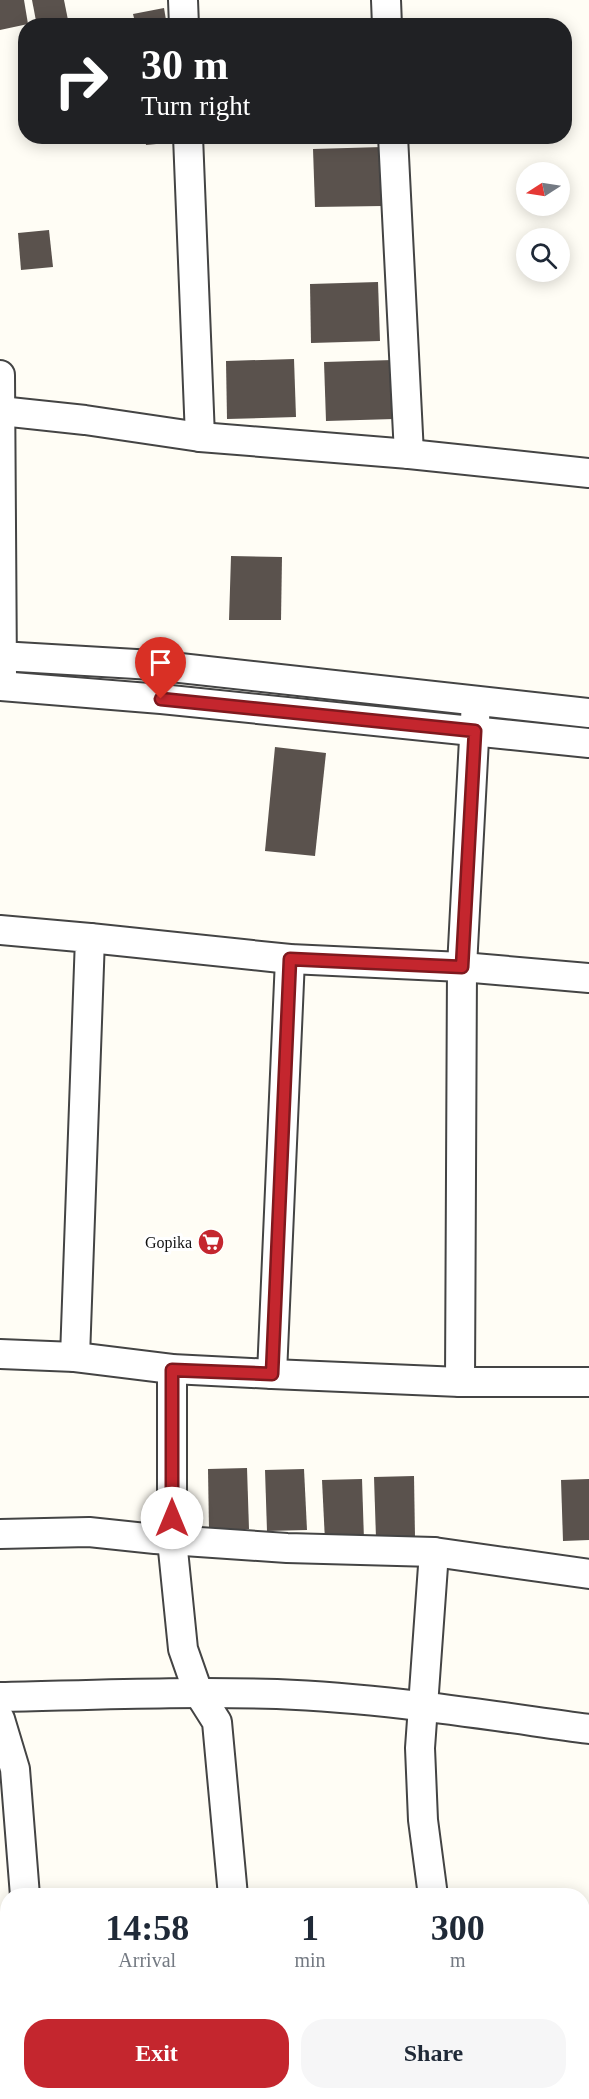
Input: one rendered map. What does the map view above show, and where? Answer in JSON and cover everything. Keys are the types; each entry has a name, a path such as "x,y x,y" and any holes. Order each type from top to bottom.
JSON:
{"street":[{"path":"183,0 184,18"},
{"path":"386,0 387,18"},
{"path":"188,144 200,437"},
{"path":"393,144 409,454"},
{"path":"0,375 1,686 161,699 589,743"},
{"path":"0,411 85,420 200,437 409,454 589,473"},
{"path":"1,656 153,665 589,713"},
{"path":"460,1382 462,967 476,701"},
{"path":"0,930 290,959 462,967 589,978"},
{"path":"75,1357 90,938"},
{"path":"272,1374 290,959"},
{"path":"0,1354 75,1357 172,1370 460,1382 589,1382"},
{"path":"172,1370 172,1540 183,1649 198,1692 217,1722 232,1888"},
{"path":"0,1534 89,1532 287,1548 434,1552 589,1574"},
{"path":"433,1888 423,1820 420,1748 434,1552"},
{"path":"0,1697 198,1692 280,1694 423,1706 589,1728"},
{"path":"0,1719 15,1769 25,1888"}],"building":[{"path":"0,0 24,0 27,18 18,18 18,26 0,30"},
{"path":"32,0 64,0 68,18 35,18"},
{"path":"164,8 166,18 134,18 133,14"},
{"path":"382,147 383,206 315,207 313,149"},
{"path":"49,230 53,267 21,270 18,233"},
{"path":"378,282 380,341 311,343 310,284"},
{"path":"294,359 296,417 227,419 226,361"},
{"path":"393,360 394,419 326,421 324,362"},
{"path":"231,556 282,557 281,620 229,620"},
{"path":"275,747 326,753 315,856 265,851"},
{"path":"247,1468 249,1529 209,1530 208,1469"},
{"path":"304,1469 307,1530 267,1531 265,1470"},
{"path":"414,1476 415,1537 376,1538 374,1477"},
{"path":"362,1479 364,1540 325,1541 322,1480"},
{"path":"589,1479 589,1540 563,1541 561,1480"}],"place":[{"name":"Gopika","path":"211,1242"}],"route":[{"path":"161,699 475,731 462,967 290,959 272,1374 172,1370 172,1518"}]}
